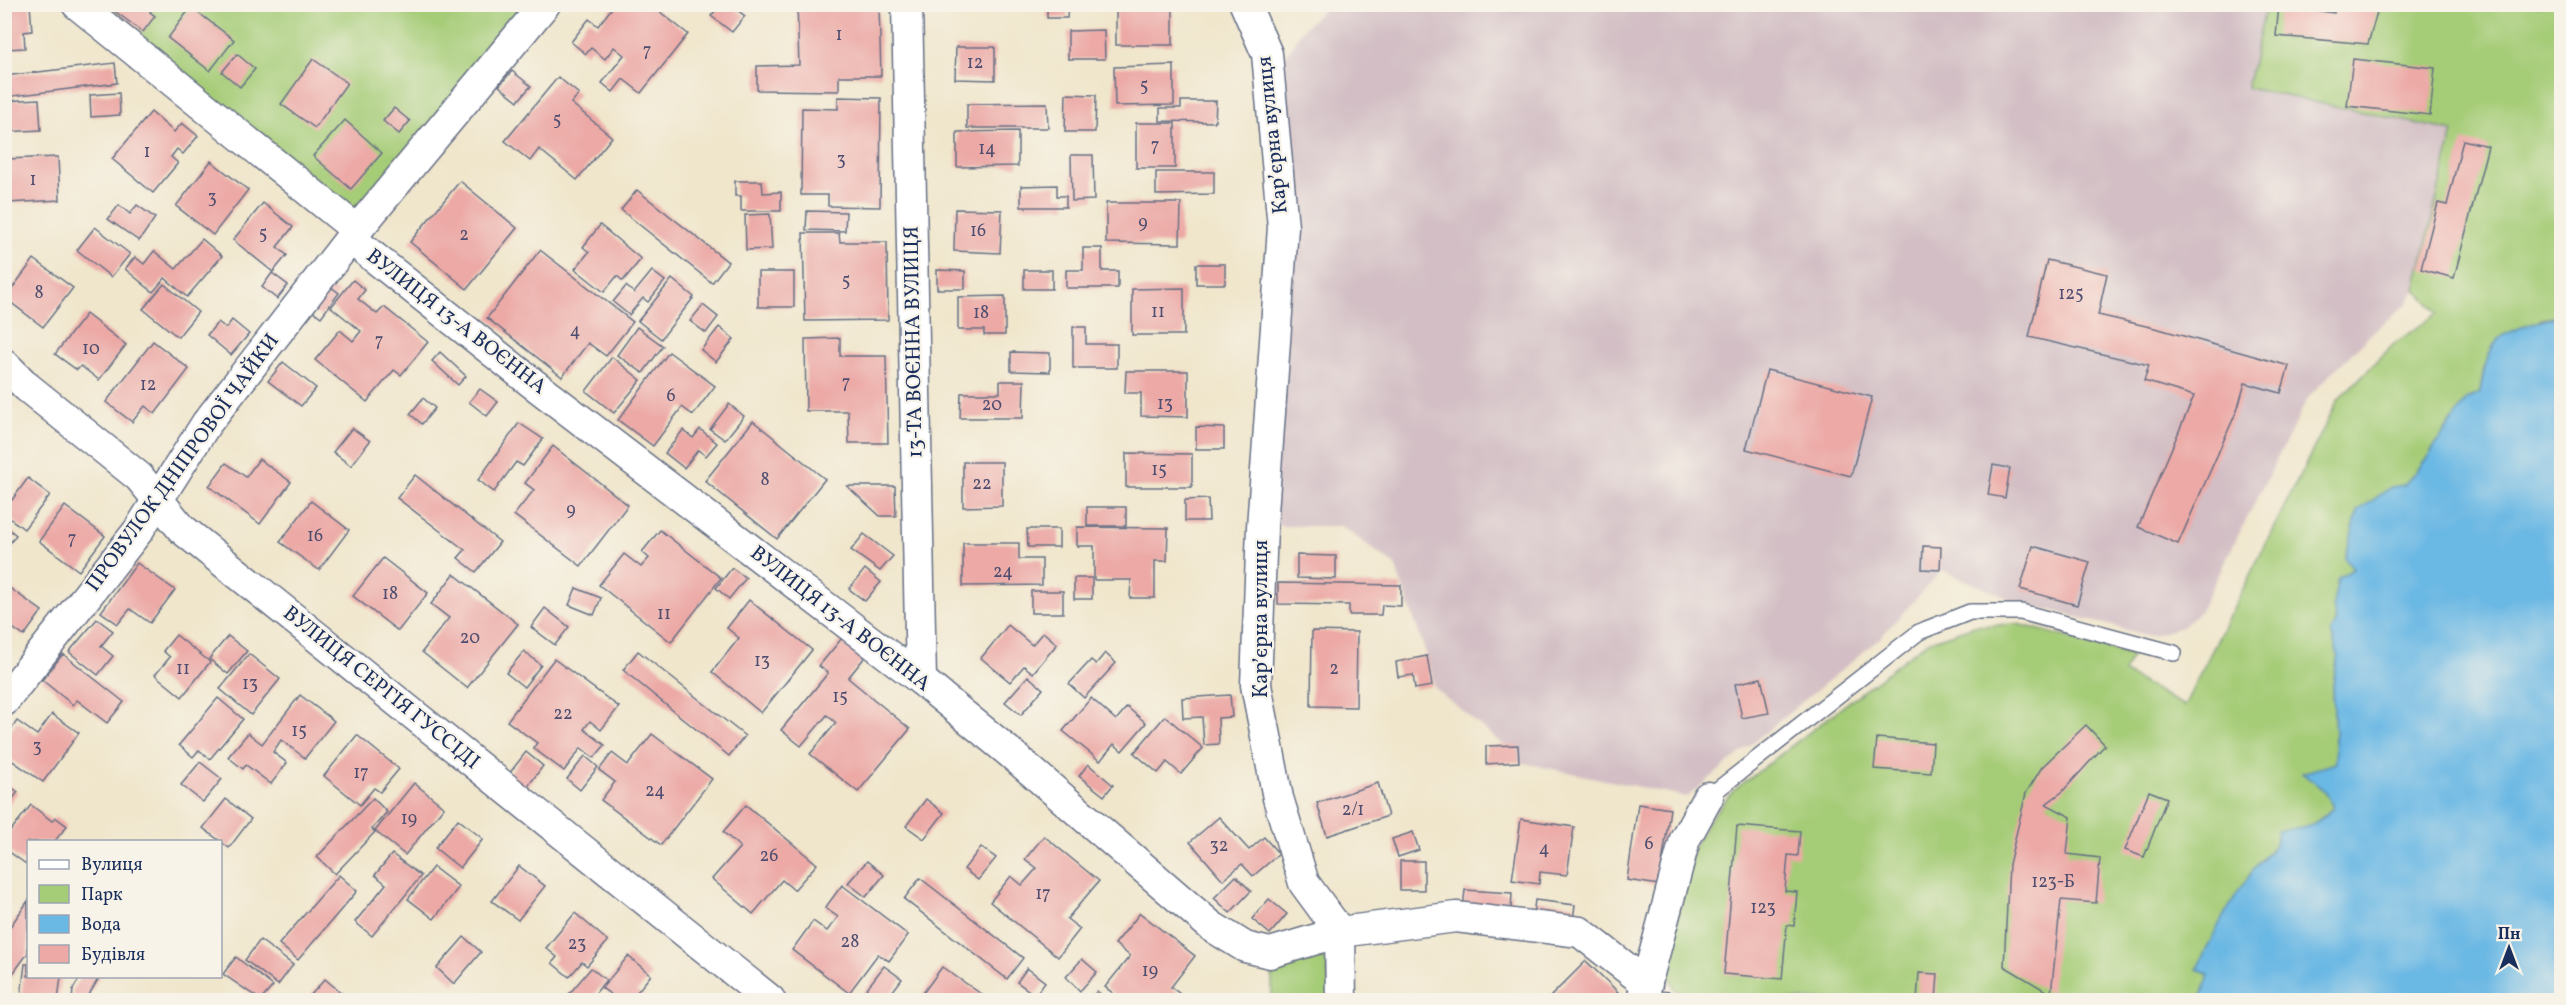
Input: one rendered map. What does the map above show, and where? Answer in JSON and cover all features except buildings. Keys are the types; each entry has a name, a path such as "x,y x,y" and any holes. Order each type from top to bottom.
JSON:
{"street":[{"name":"ВУЛИЦЯ 13-А ВОЄННА","path":"77,4 531,382 921,680 1009,752 1211,926 1245,947 1270,953 1340,932"},
{"name":"ПРОВУЛОК ДНІПРОВОЇ ЧАЙКИ","path":"4,701 138,531 206,424 354,234 545,4"},
{"name":"13-ТА ВОЄННА ВУЛИЦЯ","path":"907,4 921,680"},
{"name":"Карʼєрна вулиця","path":"1245,4 1268,54 1283,227 1262,527 1256,685 1278,798 1304,883 1340,932"},
{"name":"ВУЛИЦЯ СЕРГІЯ ГУССІДІ","path":"4,364 27,387 139,477 182,528 770,1000"},
{"path":"1341,1000 1340,932 1456,917 1580,932 1650,996 1685,839 1708,797"}],"lane":[{"path":"1708,797 1919,632 1970,612 2021,612 2175,653"}],"shaded area":[{"path":"1323,5 2266,5 2247,88 2453,131 2415,289 2408,303 2377,328 2309,396 2200,611 2182,627 2150,636 2012,600 1942,570 1879,639 1687,797 1519,762 1518,745 1503,745 1435,688 1427,656 1395,565 1341,526 1271,526 1291,227 1285,57 1302,30 1323,10"}],"green space":[{"path":"87,5 534,5 359,210 339,207"},
{"path":"2266,5 2561,5 2561,316 2541,319 2484,368 2480,392 2466,400 2425,461 2404,486 2333,605 2336,623 2331,632 2338,655 2333,684 2336,763 2326,792 2333,807 2319,820 2279,842 2250,875 2197,969 2209,975 2201,1000 1733,1000 1696,997 1675,990 1666,968 1694,847 1709,820 1733,791 1927,642 1974,626 2018,624 2133,655 2123,672 2184,706 2338,400 2395,343 2438,313 2415,289 2453,131 2247,88"},
{"path":"1316,953 1327,962 1330,1000 1272,1000 1272,969 1279,957"}],"water":[{"path":"2561,316 2561,1000 2201,1000 2209,975 2197,969 2240,888 2275,845 2277,830 2308,826 2327,814 2333,807 2326,792 2302,773 2336,763 2333,684 2338,655 2331,632 2336,623 2333,605 2338,578 2353,569 2345,559 2358,511 2391,487 2404,485 2425,461 2466,400 2480,392 2488,357 2499,339 2520,328"}]}
